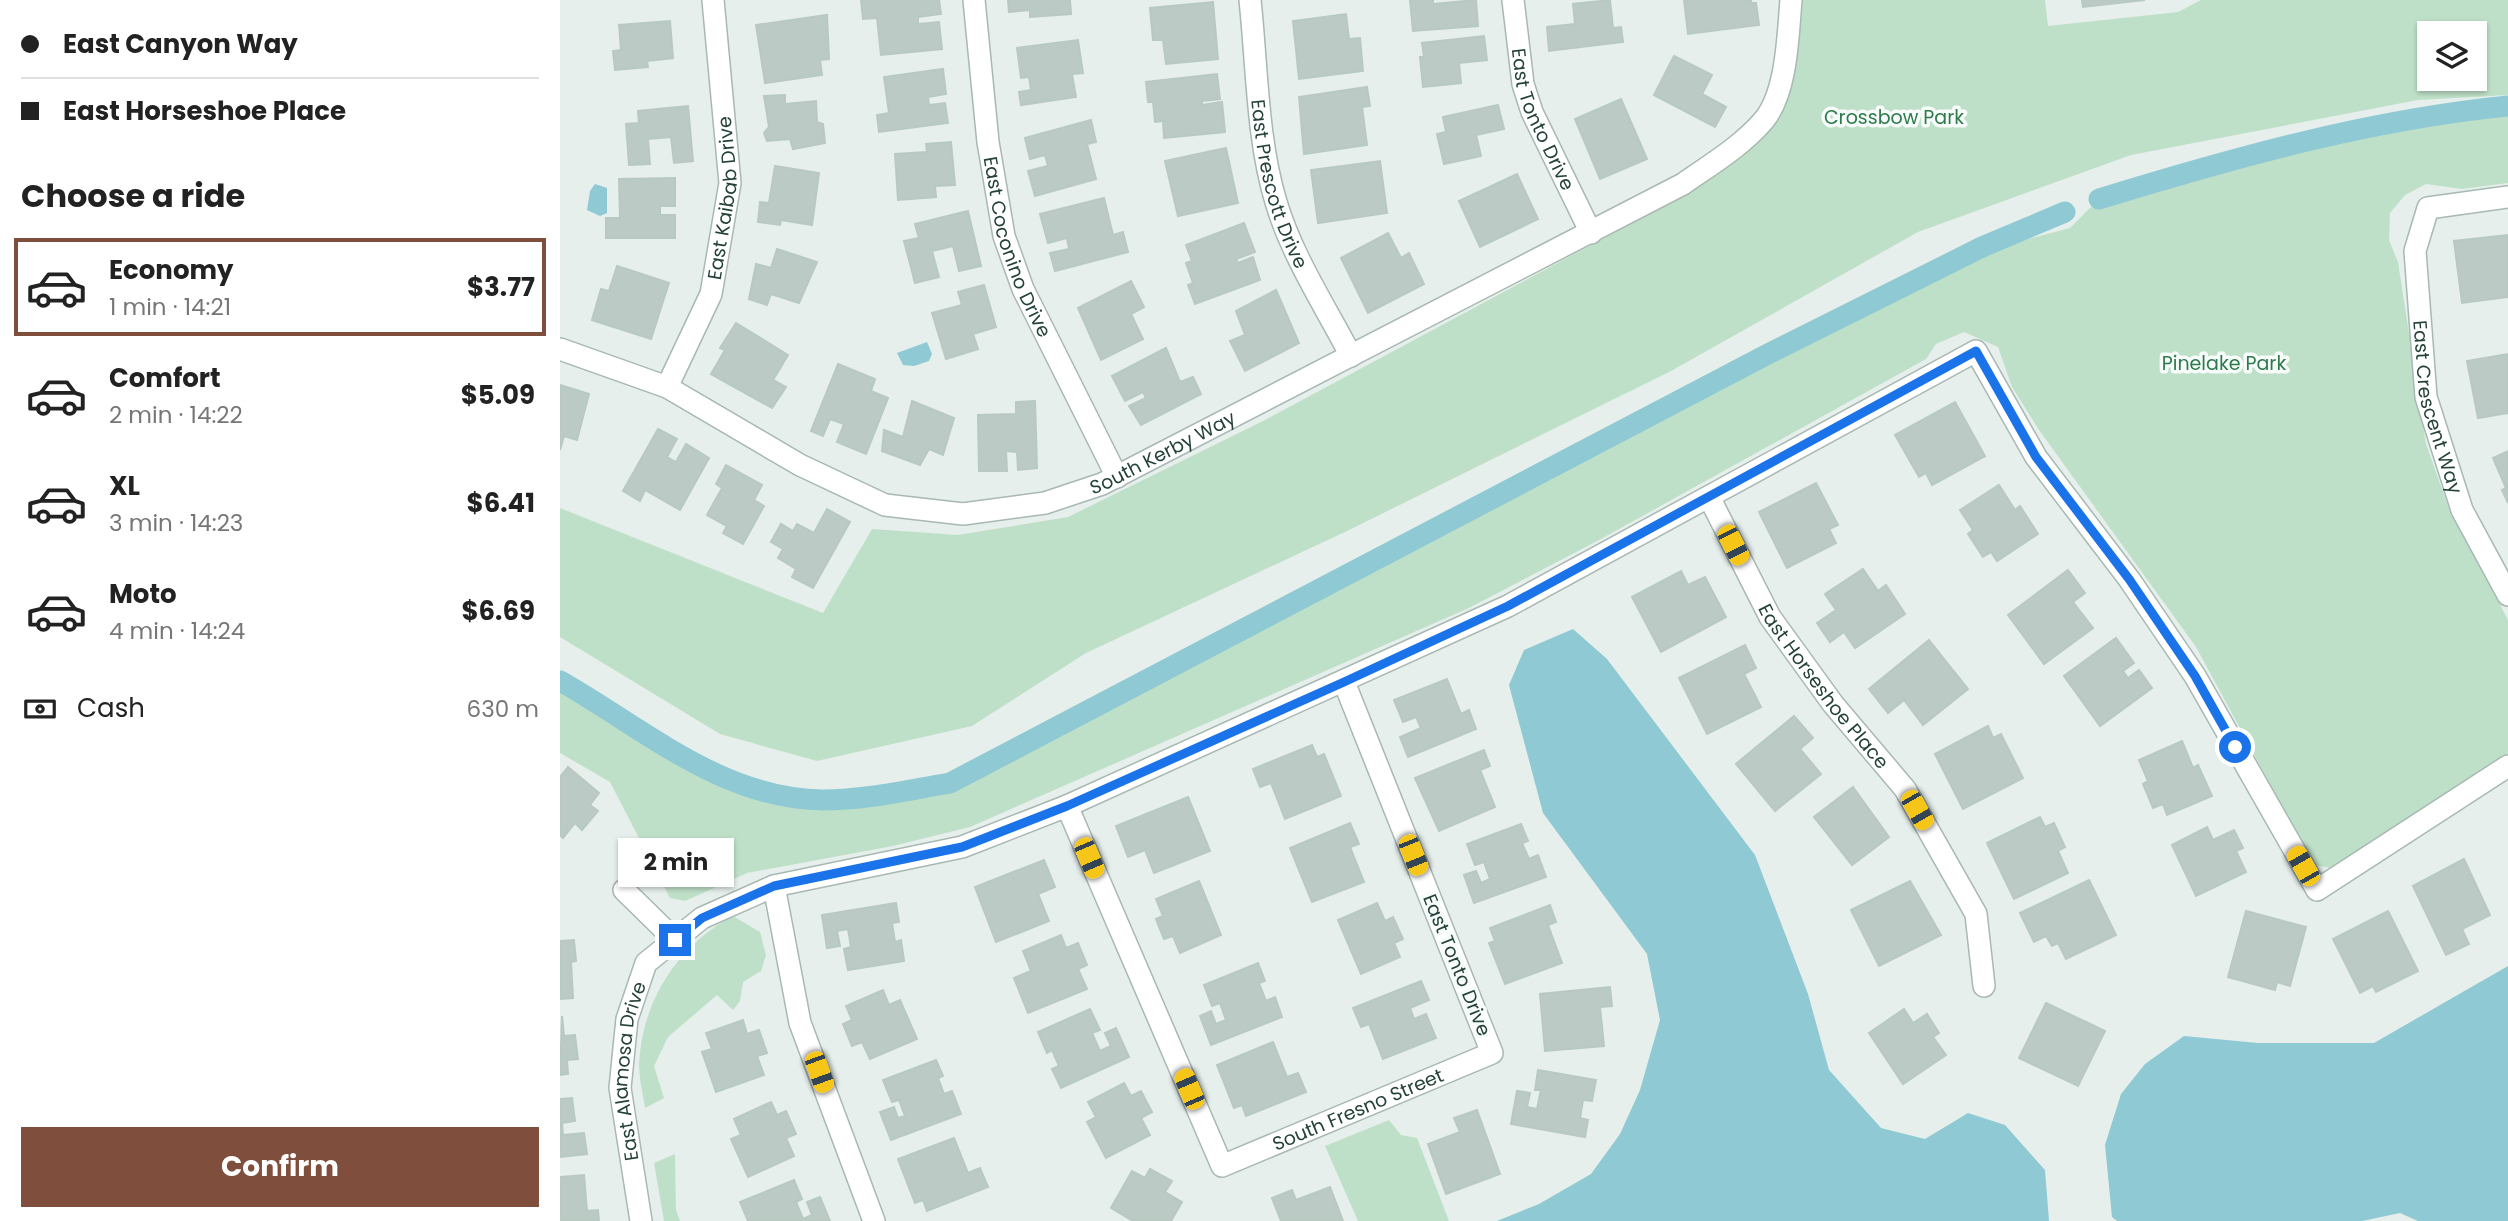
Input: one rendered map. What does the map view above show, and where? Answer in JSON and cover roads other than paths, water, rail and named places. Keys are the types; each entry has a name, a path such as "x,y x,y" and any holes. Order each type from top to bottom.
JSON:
{"street":[{"name":"East Kaibab Drive","path":"667,387 712,294 730,183 713,0"},
{"name":"East Coconino Drive","path":"974,0 988,142 1004,236 1023,289 1117,477"},
{"name":"East Prescott Drive","path":"1250,0 1268,169 1275,201 1286,231 1351,356"},
{"name":"East Tonto Drive","path":"1513,0 1523,84 1532,112 1591,233"},
{"name":"South Kerby Way","path":"560,349 667,387 800,465 885,505 964,514 1045,503 1117,477 1683,184 1735,147 1765,118 1784,73 1791,0"},
{"name":"East Crescent Way","path":"2508,197 2428,208 2415,251 2426,397 2462,510 2508,594"},
{"path":"624,890 675,940 702,918 774,886 962,847 1067,806 1508,606 1976,351 2036,457 2129,579 2195,676 2317,890 2508,766"},
{"name":"East Horseshoe Place","path":"1709,497 1770,617 1833,704 1905,789 1976,914 1984,986"},
{"name":"East Tonto Drive","path":"1344,682 1492,1052"},
{"name":"South Fresno Street","path":"1067,806 1222,1166 1492,1052"},
{"path":"774,886 800,1023 874,1221"},
{"name":"East Alamosa Drive","path":"641,1221 620,1088 627,1019 646,963 675,940"}],"water":[{"path":"595,184 607,188 607,213 600,216 587,210 590,191"},
{"path":"927,342 932,354 929,361 914,366 903,365 897,353"},
{"path":"1573,629 1607,659 1755,855 1808,994 1829,1070 1881,1128 1925,1139 1968,1113 2005,1125 2045,1170 2049,1221 1497,1221 1539,1204 1591,1174 1620,1134 1640,1090 1660,1020 1647,954 1543,813 1509,685 1524,650"},
{"path":"2508,966 2508,1221 2418,1221 2400,1213 2362,1221 2117,1221 2112,1217 2105,1145 2121,1094 2145,1064 2184,1036 2258,1043 2374,1043"}],"waterway":[{"path":"2099,199 2301,142 2404,121 2508,106"},
{"path":"560,681 685,758 751,788 786,797 839,800 950,783 1766,355 1982,247 2065,212"}],"park label":[{"name":"Crossbow Park","path":"1894,117"},
{"name":"Pinelake Park","path":"2224,363"}]}
